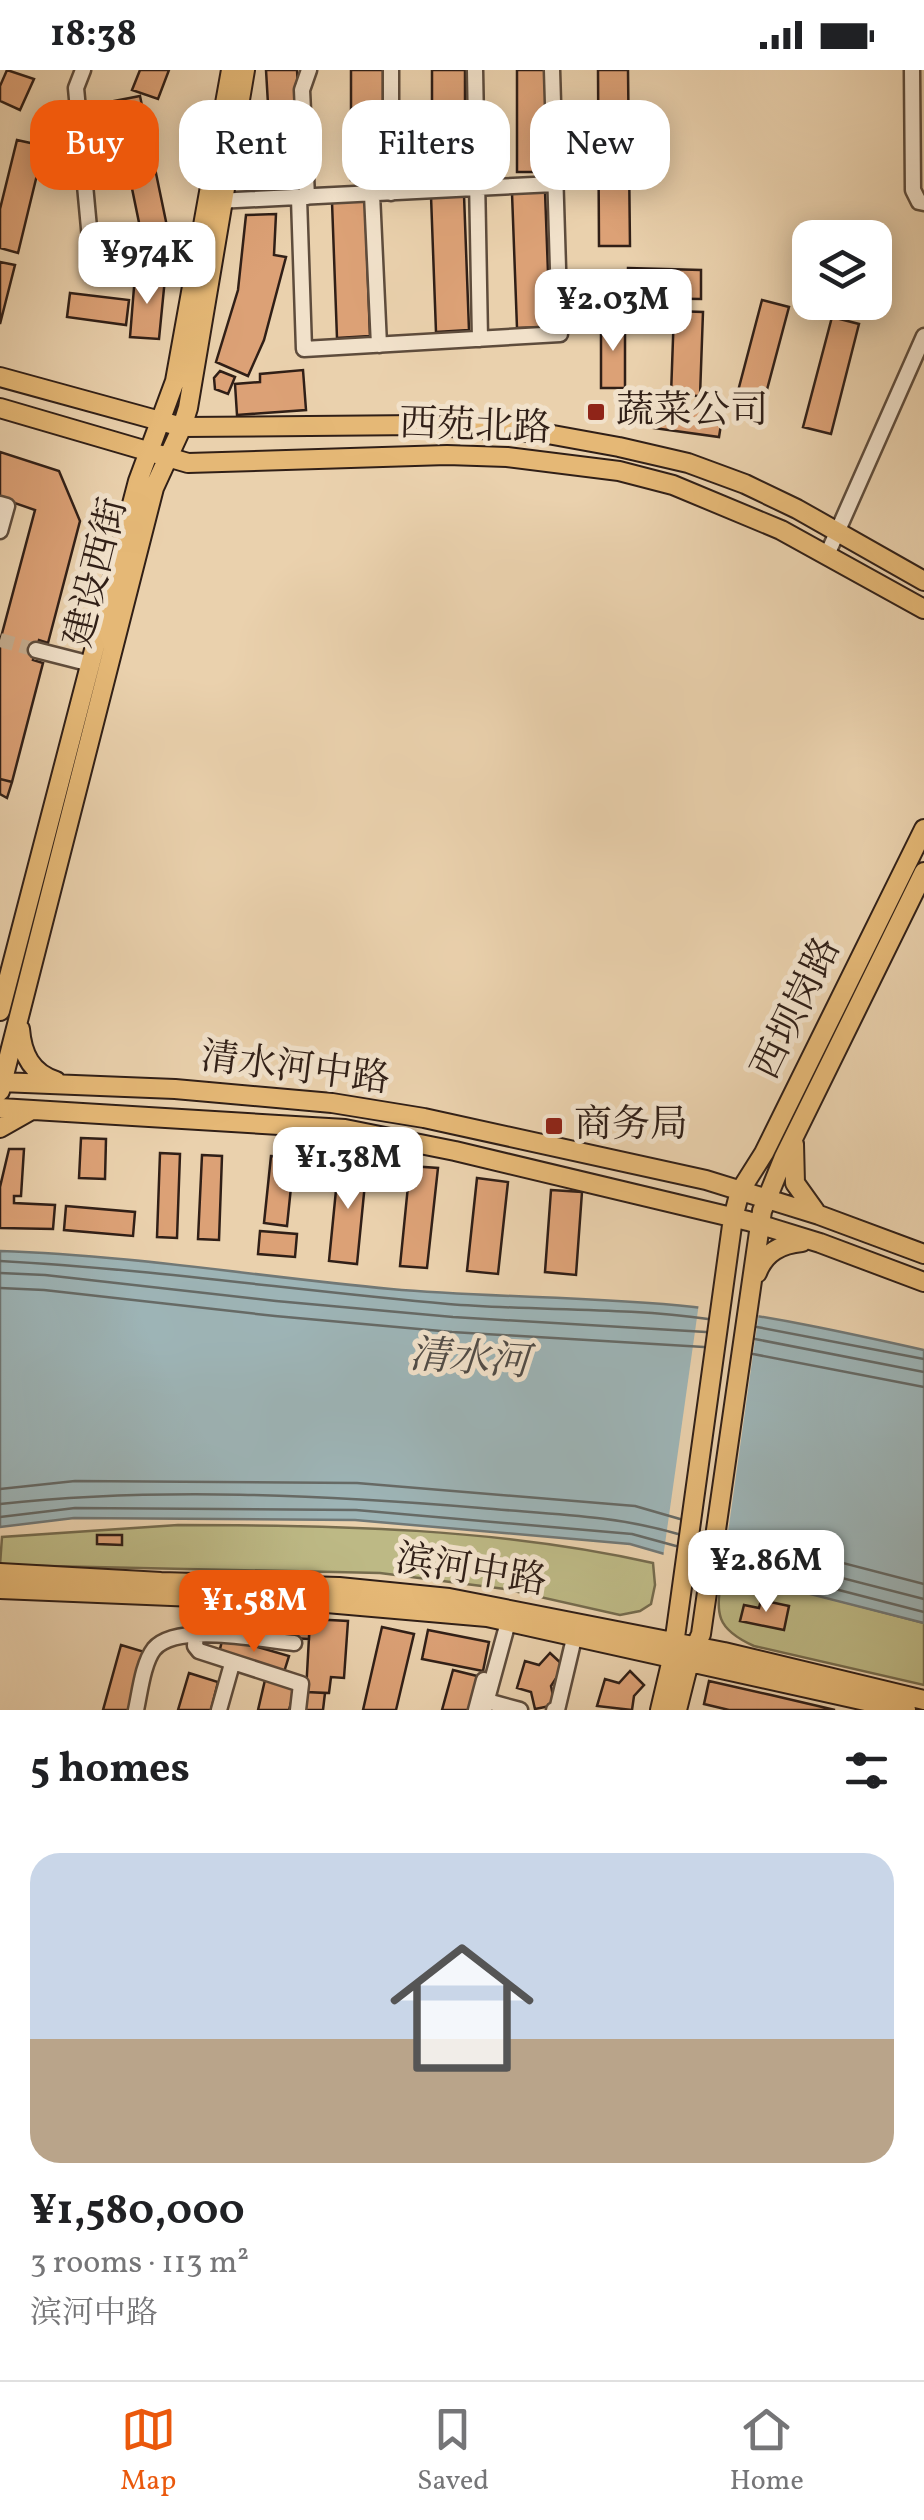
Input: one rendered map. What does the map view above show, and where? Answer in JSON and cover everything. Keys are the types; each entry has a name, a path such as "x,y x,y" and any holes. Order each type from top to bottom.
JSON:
{"main road":[{"name":"建设西街","path":"215,201 231,70"},
{"name":"建设西街","path":"0,1011 138,481 182,427 205,257 244,70"},
{"name":"建设西街","path":"1,1085 154,488 162,423 205,257"},
{"name":"西苑北路","path":"0,378 182,427 420,425 542,433 688,463 744,484 924,581"},
{"name":"西苑北路","path":"0,408 158,455 210,464 446,455 618,471 673,485 781,530 924,608"},
{"name":"西坝岗路","path":"750,1209 764,1153 924,829"},
{"name":"西坝岗路","path":"750,1209 795,1135 924,872"},
{"path":"20,1015 24,1055 44,1078 66,1085"},
{"name":"清水河中路","path":"1,1085 175,1088 332,1103 424,1118 706,1180 750,1209 813,1241 924,1282"},
{"name":"清水河中路","path":"0,1108 345,1128 698,1208 820,1215 924,1254"},
{"path":"0,1128 35,1109"},
{"path":"795,1135 794,1183 820,1215"},
{"path":"706,1180 730,1180 764,1153"},
{"path":"698,1208 718,1224 727,1249"},
{"path":"676,1710 683,1652 680,1586 720,1291 727,1249 750,1209"},
{"path":"660,1710 707,1589 749,1293 750,1209"},
{"path":"749,1293 760,1263 770,1252 783,1245 813,1241"},
{"name":"滨河中路","path":"0,1573 510,1615 683,1652 906,1710"},
{"name":"滨河中路","path":"0,1589 199,1591"},
{"name":"滨河中路","path":"864,1699 924,1700"}],"street":[{"path":"83,70 76,88 90,239 205,257"},
{"path":"308,70 302,90 304,350 560,334 554,190"},
{"path":"391,70 391,193"},
{"path":"474,70 474,100"},
{"path":"552,70 553,100"},
{"path":"912,70 913,190 920,199"},
{"path":"920,199 924,158"},
{"path":"215,201 441,190"},
{"path":"474,190 480,339"},
{"path":"372,194 379,345"},
{"path":"828,555 924,336"},
{"path":"0,504 7,506 0,531"},
{"path":"36,650 91,664"},
{"path":"199,1591 195,1634 199,1651 301,1684 298,1710"},
{"path":"482,1707 510,1615"},
{"path":"554,1710 577,1629"},
{"path":"136,1710 151,1652 170,1638 195,1634 294,1643"},
{"path":"219,1710 232,1664"},
{"path":"482,1707 484,1680"},
{"path":"482,1707 520,1710"}],"shaded area":[{"path":"178,1525 357,1528 535,1542 653,1563 655,1585 651,1604 620,1615 505,1589 380,1573 0,1565 2,1537"},
{"path":"722,1570 924,1623 924,1685 754,1646 740,1639 720,1617"}],"water":[{"name":"清水河","path":"0,1251 147,1262 391,1289 694,1307 781,1320 924,1350 924,1623 630,1544 355,1520 74,1518 0,1527"}],"pier":[{"path":"699,1303 759,1312 722,1575 663,1558"}],"building":[{"path":"7,70 34,79 20,110 0,101 0,86"},
{"path":"140,70 169,70 158,99 132,90"},
{"path":"266,70 297,70 299,100 268,100"},
{"path":"351,70 383,70 383,100 351,100"},
{"path":"432,70 465,70 465,100 432,100"},
{"path":"517,70 549,70 549,100 530,100 530,172 517,172"},
{"path":"598,70 628,70 628,100 598,100"},
{"path":"17,140 30,143 30,190 33,190 18,253 0,248 0,209"},
{"path":"159,188 169,236 143,242 132,190"},
{"path":"599,190 629,190 630,246 599,246"},
{"path":"545,191 550,327 517,328 512,193"},
{"path":"464,195 469,330 436,332 431,196"},
{"path":"365,201 370,336 337,338 332,202"},
{"path":"276,214 274,255 286,257 264,340 248,376 216,362 238,290 246,215"},
{"path":"0,262 15,265 0,324"},
{"path":"628,268 701,270 701,299 627,298"},
{"path":"135,275 165,278 159,339 130,337"},
{"path":"70,293 129,300 126,325 67,317"},
{"path":"762,300 789,307 760,416 733,410"},
{"path":"674,311 703,312 700,396 671,395"},
{"path":"831,320 859,324 831,434 803,427"},
{"path":"601,321 625,321 625,388 601,388"},
{"path":"303,370 306,410 237,415 235,384 260,382 260,374"},
{"path":"220,371 235,377 228,394 215,389 214,378"},
{"path":"636,400 723,412 719,437 632,425"},
{"path":"0,452 59,471 80,521 48,643 39,640 33,660 43,663 12,782 0,779 0,641 35,510 0,498"},
{"path":"0,779 12,782 7,798 0,794"},
{"path":"81,1138 106,1139 105,1179 79,1178"},
{"path":"9,1149 24,1149 21,1196 14,1196 14,1203 55,1205 53,1229 0,1228 0,1187"},
{"path":"160,1153 180,1154 177,1238 157,1237"},
{"path":"202,1155 222,1156 219,1240 198,1239"},
{"path":"271,1156 294,1158 287,1226 264,1223"},
{"path":"339,1160 367,1163 357,1264 329,1261"},
{"path":"410,1166 438,1168 427,1268 400,1266"},
{"path":"477,1178 508,1182 498,1274 467,1271"},
{"path":"551,1190 582,1192 576,1275 545,1272"},
{"path":"66,1206 135,1212 133,1236 64,1230"},
{"path":"260,1231 297,1234 295,1257 258,1254"},
{"path":"97,1535 122,1535 122,1545 97,1544"},
{"path":"761,1600 789,1606 784,1630 740,1621 744,1605 759,1608"},
{"path":"208,1614 310,1619 309,1639 207,1634"},
{"path":"310,1619 348,1621 344,1678 331,1677 329,1693 306,1692"},
{"path":"382,1627 414,1634 396,1710 363,1710"},
{"path":"428,1630 489,1642 483,1671 422,1659"},
{"path":"223,1637 289,1656 284,1672 219,1653"},
{"path":"121,1645 148,1653 133,1710 103,1710"},
{"path":"550,1653 564,1666 551,1686 555,1705 535,1709 531,1692 517,1688 525,1661 539,1665"},
{"path":"453,1670 481,1677 473,1710 442,1710"},
{"path":"630,1671 644,1685 634,1696 632,1710 597,1706 605,1679 619,1683"},
{"path":"189,1673 218,1682 211,1710 178,1710"},
{"path":"265,1680 295,1688 289,1710 258,1710"},
{"path":"709,1681 835,1710 729,1710 704,1704"},
{"path":"306,1692 325,1693 323,1710 303,1710"}],"tunnel":[{"path":"0,640 36,650"}],"place":[{"name":"蔬菜公司","path":"596,412"},
{"name":"商务局","path":"554,1126"}]}
